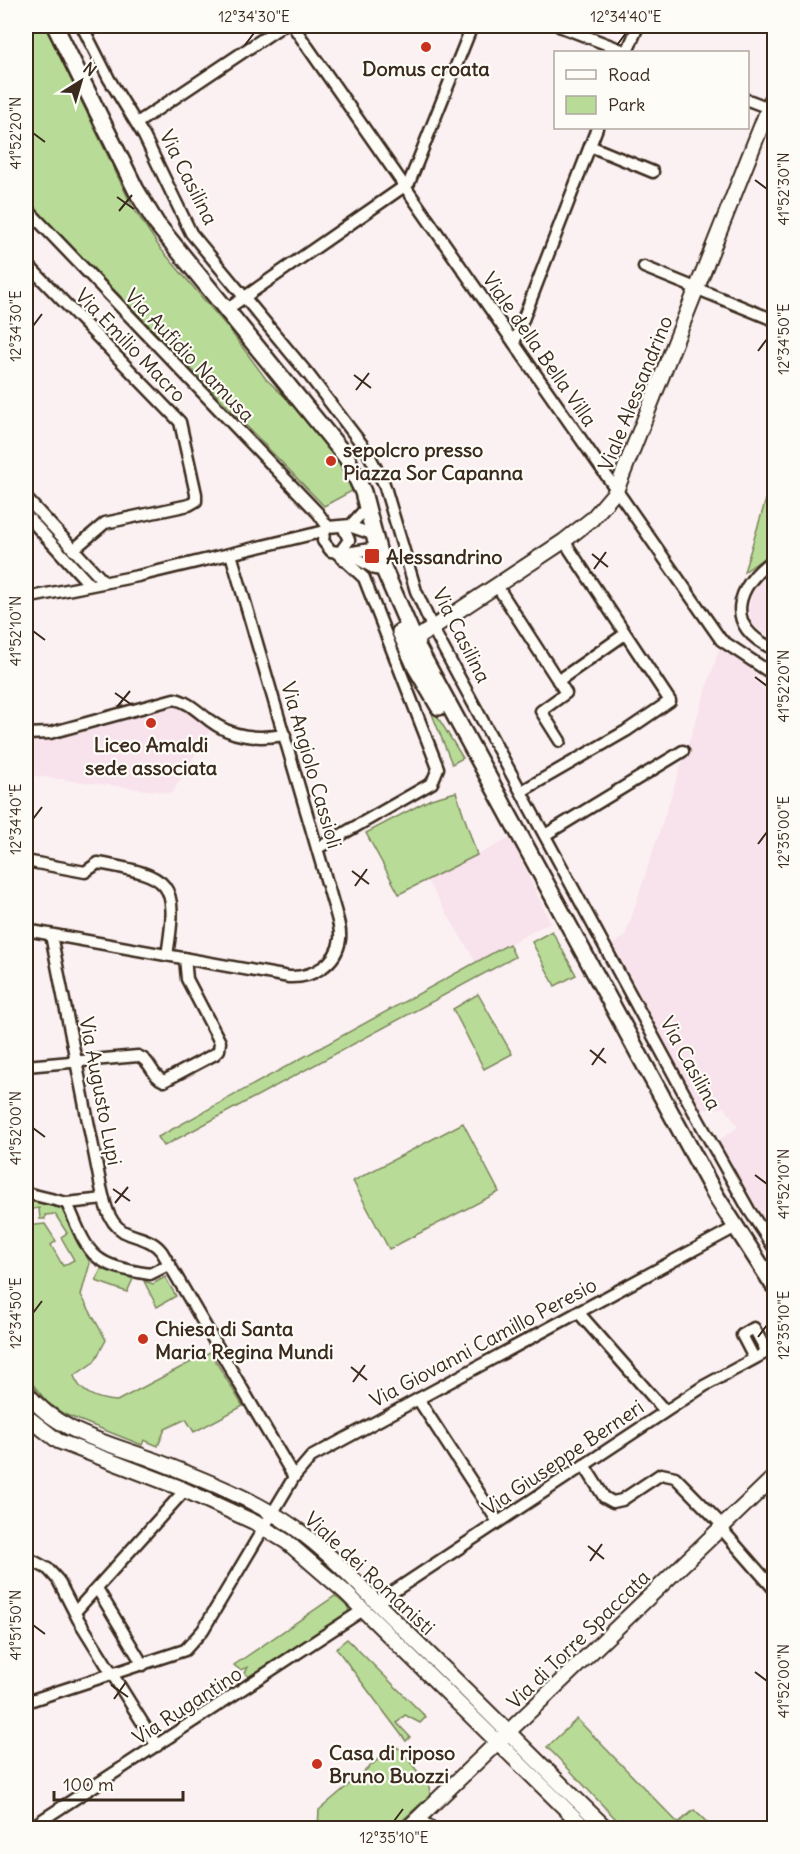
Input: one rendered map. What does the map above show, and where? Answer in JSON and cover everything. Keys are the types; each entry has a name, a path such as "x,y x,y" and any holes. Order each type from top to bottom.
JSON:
{"main road":[{"path":"55,26 143,203 175,248 343,452 361,487 374,541 384,570 414,640 734,1228 774,1286"},
{"path":"384,570 381,577 383,588 411,659 445,716 479,759"}],"street":[{"name":"Via Casilina","path":"82,26 137,123 191,233 308,374 368,451 384,484 416,591 433,630 699,1121 749,1210 774,1248"},
{"path":"137,123 282,26"},
{"name":"Viale della Bella Villa","path":"293,26 721,640 774,675"},
{"path":"226,310 405,188 416,167 472,26"},
{"path":"559,26 624,51"},
{"path":"627,51 638,26"},
{"name":"Viale Alessandrino","path":"414,640 433,630 564,541 592,519 616,491 774,94"},
{"path":"749,101 769,108"},
{"path":"514,343 597,129"},
{"path":"590,146 653,172"},
{"name":"Via Aufidio Namusa","path":"26,208 318,513 327,529"},
{"name":"Via Emilio Macro","path":"30,267 180,422 196,494 196,501 189,505 102,524 73,550"},
{"path":"644,267 774,320"},
{"path":"26,498 104,582"},
{"path":"346,526 366,508"},
{"path":"26,515 90,585"},
{"path":"26,598 292,540 336,525 346,526 374,541"},
{"path":"341,552 349,540 346,526"},
{"path":"324,544 327,529"},
{"path":"292,540 324,544 329,549 341,552 375,569 384,570"},
{"path":"341,552 374,541"},
{"path":"522,791 626,731 670,701 564,541"},
{"path":"318,848 390,809 428,785 435,778 438,768 424,726 364,578 341,552"},
{"name":"Via Angiolo Cassioli","path":"26,930 290,977 307,976 321,968 336,951 340,936 318,848 231,554"},
{"path":"774,560 752,576 741,599 741,615 747,630 755,638 774,649"},
{"path":"497,586 566,693 541,711 560,741"},
{"path":"558,681 625,634"},
{"path":"26,734 50,733 174,699 186,703 231,733 255,738 285,735"},
{"path":"545,835 683,751"},
{"path":"26,861 85,872 98,863 138,870 154,877 165,887 173,904 168,955"},
{"name":"Via Augusto Lupi","path":"51,935 109,1215 117,1227 126,1233 155,1244 170,1264 294,1477"},
{"path":"26,1066 138,1056 145,1059 157,1077 164,1081 218,1052 219,1039 186,975 185,958"},
{"path":"686,1140 699,1121"},
{"path":"686,1140 709,1138"},
{"path":"26,1193 67,1203 104,1199"},
{"path":"67,1203 86,1248 98,1260 150,1274 170,1264"},
{"name":"Via Giovanni Camillo Peresio","path":"26,1702 181,1652 194,1643 294,1477 314,1454 734,1228"},
{"path":"578,1312 665,1411"},
{"path":"754,1358 742,1335 754,1328 771,1350"},
{"name":"Via Giuseppe Berneri","path":"376,1603 721,1375 771,1350"},
{"name":"Viale dei Romanisti","path":"26,1392 41,1410 65,1427 195,1478 273,1514 309,1539 510,1731 606,1828"},
{"path":"418,1399 498,1522"},
{"name":"Viale dei Romanisti","path":"28,1422 64,1444 185,1490 264,1528 296,1549 363,1610 585,1828"},
{"path":"584,1465 604,1497 613,1502 622,1500 659,1475 670,1474 723,1526 726,1534 774,1589"},
{"name":"Via di Torre Spaccata","path":"408,1828 774,1477"},
{"path":"75,1612 98,1590 185,1490"},
{"path":"26,1557 53,1573 112,1675 157,1746"},
{"path":"98,1590 143,1665"},
{"name":"Via Rugantino","path":"30,1828 363,1610"},
{"path":"418,1818 432,1828"}],"shaded area":[{"path":"774,568 774,637 765,634 752,624 749,610 752,595 760,578"},
{"path":"720,647 741,658 767,689 774,691 774,1236 718,1141 738,1127 725,1107 701,1110 613,944 625,937"},
{"path":"171,706 191,713 210,730 172,793 28,775 26,738 56,740"},
{"path":"511,838 550,922 476,962 427,880"}],"green space":[{"path":"26,26 45,26 132,206 160,248 229,329 266,379 306,417 339,457 352,491 324,506 26,199"},
{"path":"774,473 774,551 744,572"},
{"path":"428,704 463,758 452,764"},
{"path":"456,792 477,855 399,894 366,833 431,799"},
{"path":"552,931 576,975 555,986 532,942"},
{"path":"509,944 515,957 164,1146 158,1137"},
{"path":"478,994 512,1054 484,1069 453,1009"},
{"path":"463,1123 499,1192 389,1249 353,1181"},
{"path":"26,1200 61,1208 90,1263 81,1295 106,1340 94,1362 74,1376 81,1388 97,1398 117,1401 210,1352 243,1406 194,1432 186,1419 165,1429 158,1446 144,1440 142,1445 64,1414 47,1402 26,1376 26,1226 45,1224 56,1241 51,1245 63,1266 74,1260 61,1237 67,1233 55,1214 45,1215 45,1219 40,1219 39,1208 26,1210"},
{"path":"102,1267 133,1279 127,1292 96,1281"},
{"path":"165,1277 176,1296 157,1307 144,1281 153,1284"},
{"path":"335,1596 348,1607 349,1614 251,1679 245,1673 248,1667 240,1670 234,1665"},
{"path":"347,1639 426,1717 420,1723 405,1715 397,1723 410,1737 406,1741 336,1648"},
{"path":"577,1719 678,1823 694,1810 713,1828 625,1828 547,1747"},
{"path":"394,1746 400,1749 429,1786 430,1795 394,1828 318,1828 319,1810"}],"place":[{"name":"Domus croata","path":"426,47"},
{"name":"sepolcro presso Piazza Sor Capanna","path":"331,461"},
{"name":"Alessandrino","path":"372,556"},
{"name":"Liceo Amaldi sede associata","path":"151,723"},
{"name":"Chiesa di Santa Maria Regina Mundi","path":"143,1339"},
{"name":"Casa di riposo Bruno Buozzi","path":"317,1764"}]}
